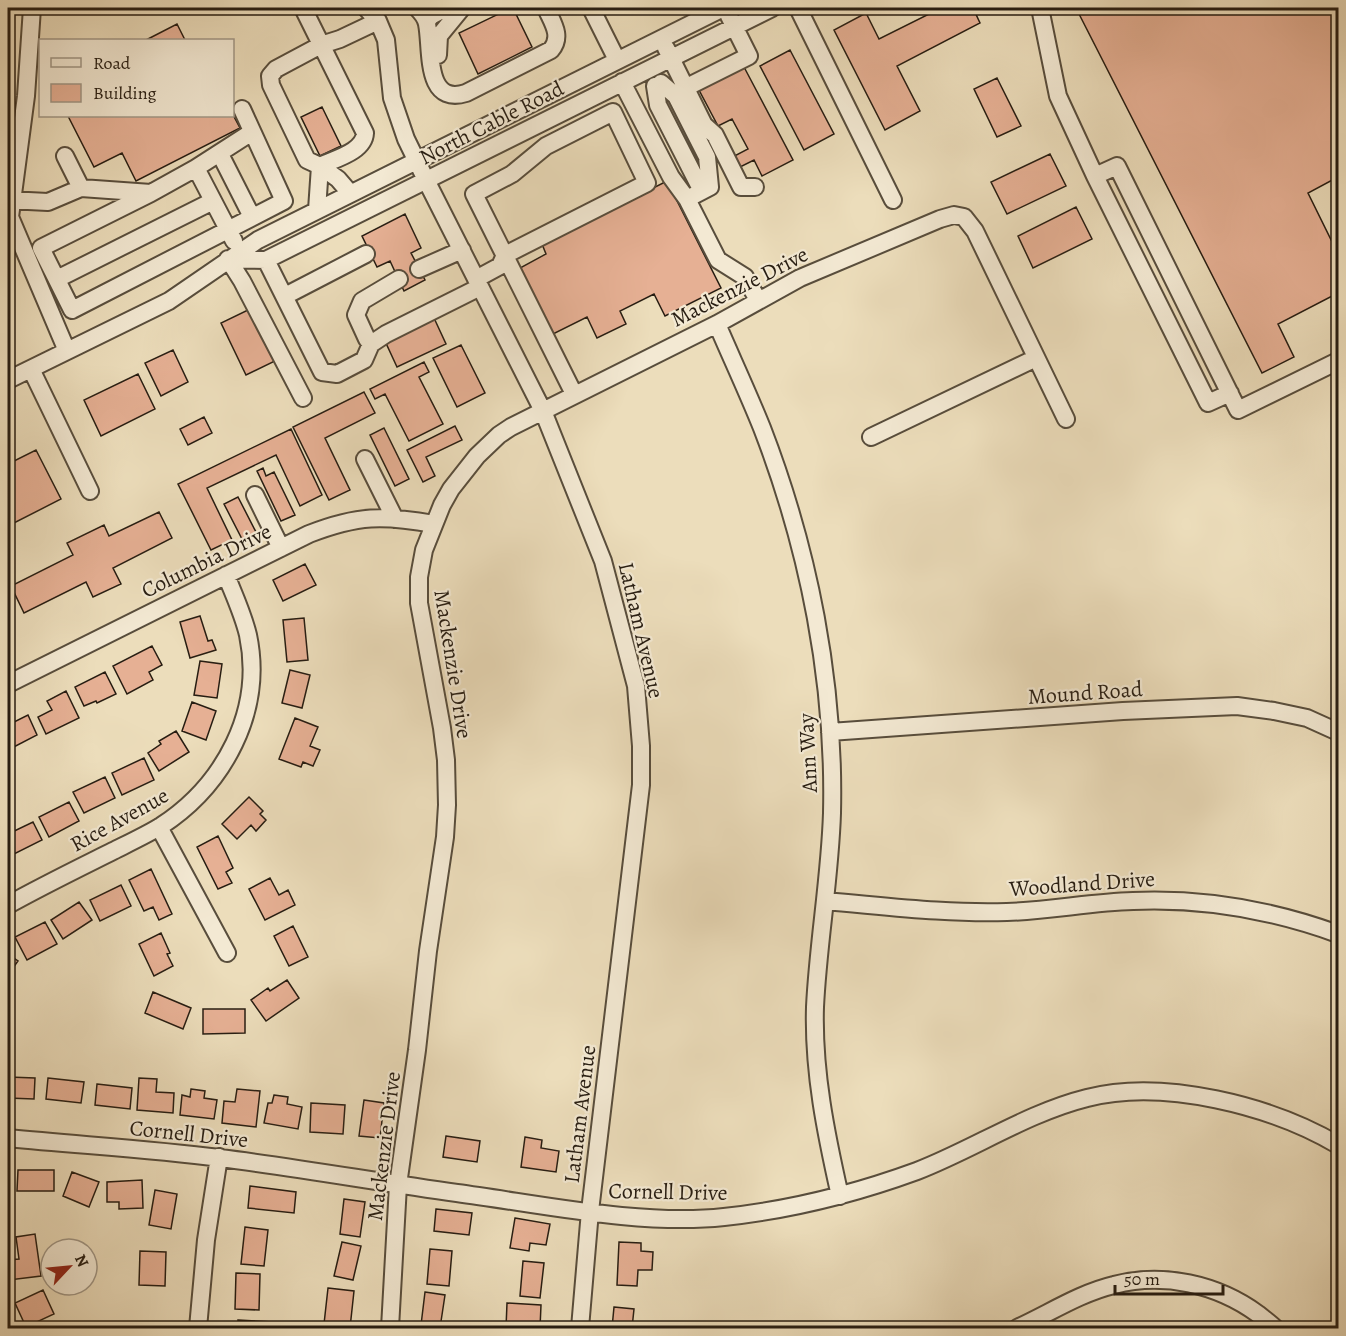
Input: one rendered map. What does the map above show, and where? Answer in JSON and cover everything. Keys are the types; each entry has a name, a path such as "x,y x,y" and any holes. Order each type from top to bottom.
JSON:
{"street":[{"path":"33,8 26,96 10,201 10,217 67,351"},
{"path":"303,8 365,133 365,139 360,146 320,166"},
{"path":"350,193 338,179 307,160 271,85 270,76 276,69 321,45 340,39 378,21 366,8"},
{"path":"417,8 427,21 429,52 436,83 445,93 457,96 551,50 556,43 557,33 546,8"},
{"path":"427,21 431,16 446,8"},
{"path":"462,8 439,36 437,48 442,75 455,86 464,84 557,38"},
{"path":"591,8 617,60"},
{"path":"685,88 748,56 724,8"},
{"name":"North Cable Road","path":"8,380 169,301 258,240 724,8"},
{"name":"North Cable Road","path":"234,255 266,260 772,8"},
{"path":"798,8 893,200"},
{"path":"1040,8 1058,96 1095,176 1208,403 1230,393"},
{"name":"Latham Avenue","path":"378,21 386,40 392,98 406,138 543,411 603,561 636,686 641,785 590,1211 580,1329"},
{"path":"660,38 704,125 715,135 741,187 755,187"},
{"path":"642,47 658,85 676,96 707,157 710,187 695,195"},
{"path":"622,82 671,177 695,195 718,260 745,277 758,300"},
{"path":"630,98 658,85"},
{"path":"242,109 284,201 72,310 41,248 151,193 220,154 252,132"},
{"path":"266,260 322,372 337,374 364,360 371,344 443,306 478,283 500,266 505,255 647,183 613,112 546,146 512,174 474,194 505,255 574,394"},
{"path":"535,125 546,146"},
{"path":"220,154 252,217"},
{"path":"64,156 81,188"},
{"path":"317,210 320,166"},
{"path":"1095,176 1117,166 1239,410 1338,361"},
{"path":"196,168 228,231 242,281 303,398"},
{"path":"10,201 48,202 81,188 151,193"},
{"path":"57,279 213,201"},
{"name":"Mackenzie Drive","path":"390,1329 398,1185 445,837 447,805 446,760 419,603 420,577 424,550 451,489 477,456 499,435 574,394 717,324 800,278 954,215 964,217 975,231 1036,358"},
{"path":"419,269 462,249"},
{"path":"285,296 366,254"},
{"path":"371,344 356,315 362,301 399,279"},
{"name":"Ann Way","path":"717,324 762,427 806,564 822,652 831,732 832,814 817,979 816,1043 826,1133 840,1196"},
{"path":"871,437 1036,358 1066,419"},
{"path":"31,369 90,490"},
{"path":"365,459 395,519"},
{"path":"255,495 281,548"},
{"name":"Columbia Drive","path":"8,684 281,548 337,523 373,517 434,524"},
{"name":"Rice Avenue","path":"8,905 159,827 200,795 215,777 235,743 245,715 251,672 250,648 243,615 226,575"},
{"name":"Mound Road","path":"831,732 1123,711 1237,706 1296,716 1338,732"},
{"path":"159,827 227,953"},
{"name":"Woodland Drive","path":"825,901 945,911 1008,912 1132,901 1195,901 1265,912 1338,934"},
{"name":"Cornell Drive","path":"8,1138 219,1157 398,1185 590,1211 655,1217 720,1218 772,1211 840,1196 919,1170 1063,1106 1103,1095 1147,1092 1186,1095 1252,1107 1295,1122 1338,1145"},
{"path":"198,1329 206,1240 219,1157"},
{"path":"1017,1329 1111,1285 1154,1279 1174,1280 1221,1293 1247,1306 1275,1329"}],"building":[{"path":"511,8 532,47 478,74 459,33"},
{"path":"941,8 973,8 980,23 897,66 920,111 885,130 834,30 866,13 879,39"},
{"path":"1076,8 1338,8 1338,177 1308,193 1338,254 1338,293 1278,324 1294,357 1262,373"},
{"path":"177,24 184,39 148,39"},
{"path":"790,50 834,134 804,150 760,66"},
{"path":"744,67 793,160 762,176 754,160 726,174 721,163 748,149 732,119 718,126 699,90"},
{"path":"997,78 1021,126 997,137 974,89"},
{"path":"8,99 12,100 8,133"},
{"path":"322,107 341,146 320,156 301,117"},
{"path":"69,117 234,117 240,128 136,181 122,153 94,167"},
{"path":"1050,154 1066,186 1007,214 991,182"},
{"path":"667,181 721,288 665,316 654,294 620,311 626,324 597,338 587,317 553,334 520,268 546,254 542,244"},
{"path":"1076,207 1092,239 1033,268 1018,236"},
{"path":"405,214 421,248 411,253 425,280 404,291 390,261 377,267 362,236"},
{"path":"250,309 275,361 246,375 221,323"},
{"path":"434,318 446,344 397,367 385,341"},
{"path":"461,345 485,393 457,407 433,358"},
{"path":"173,350 188,382 161,396 145,363"},
{"path":"424,362 429,372 419,377 443,424 409,441 385,394 375,399 370,389"},
{"path":"138,374 155,409 101,436 84,400"},
{"path":"364,392 375,413 325,438 350,490 329,500 293,427"},
{"path":"204,417 212,433 188,445 180,429"},
{"path":"455,426 462,440 426,457 435,476 423,482 407,450"},
{"path":"384,428 409,479 395,486 370,435"},
{"path":"291,429 322,495 300,506 276,455 207,488 232,540 211,550 178,484"},
{"path":"36,450 61,499 8,526 8,464"},
{"path":"263,468 266,476 274,472 295,515 281,521 257,471"},
{"path":"238,497 257,534 243,541 224,504"},
{"path":"159,512 172,538 113,568 121,584 93,597 86,582 24,613 11,586 73,555 67,543 104,525 109,536"},
{"path":"305,564 316,585 283,601 273,580"},
{"path":"200,616 208,641 212,640 216,650 190,658 180,622"},
{"path":"304,618 308,660 287,662 283,620"},
{"path":"8,626 14,640 8,643"},
{"path":"152,646 162,665 149,672 153,680 127,694 113,666"},
{"path":"200,661 222,664 217,698 194,695"},
{"path":"290,670 310,675 302,708 282,703"},
{"path":"105,672 116,694 84,706 75,687"},
{"path":"66,691 79,718 46,734 38,717 52,710 47,701"},
{"path":"192,702 216,711 206,740 182,731"},
{"path":"28,715 37,735 8,750 8,725"},
{"path":"295,718 318,727 310,746 320,750 313,766 303,762 301,767 279,759"},
{"path":"176,731 189,752 159,771 148,753 161,744 159,741"},
{"path":"144,758 154,780 122,795 112,773"},
{"path":"105,777 115,798 84,813 73,792"},
{"path":"249,797 263,811 260,814 266,820 256,831 251,825 237,839 222,824"},
{"path":"69,802 79,821 49,837 39,817"},
{"path":"33,822 42,840 12,855 8,846 8,834"},
{"path":"218,836 233,868 226,872 232,883 218,889 197,847"},
{"path":"151,869 172,914 159,920 153,907 144,911 129,880"},
{"path":"270,878 279,895 288,890 295,905 265,920 249,889"},
{"path":"121,885 131,906 100,921 90,900"},
{"path":"79,902 92,920 63,939 51,920"},
{"path":"45,922 57,944 27,960 15,937"},
{"path":"293,926 308,957 289,966 274,936"},
{"path":"161,933 173,966 154,976 139,944"},
{"path":"8,954 18,961 8,975"},
{"path":"287,980 299,998 266,1021 251,1000 268,988 270,991"},
{"path":"153,992 191,1008 183,1029 145,1013"},
{"path":"203,1009 245,1009 245,1033 203,1034"},
{"path":"8,1077 35,1078 34,1099 8,1098"},
{"path":"48,1078 84,1082 81,1103 46,1099"},
{"path":"139,1078 157,1079 156,1092 174,1093 173,1113 137,1110"},
{"path":"97,1084 132,1088 130,1109 95,1105"},
{"path":"191,1089 205,1091 204,1098 217,1100 214,1119 180,1115 182,1095 190,1097"},
{"path":"237,1089 260,1091 256,1127 222,1123 224,1101 235,1102"},
{"path":"274,1095 288,1097 287,1104 302,1107 298,1129 264,1123 268,1103 272,1103"},
{"path":"364,1100 384,1103 380,1138 359,1136"},
{"path":"311,1103 345,1105 343,1134 310,1132"},
{"path":"446,1136 480,1141 477,1162 443,1157"},
{"path":"525,1137 542,1140 541,1148 559,1151 556,1172 521,1167"},
{"path":"18,1170 54,1170 54,1191 17,1191"},
{"path":"72,1172 99,1182 89,1207 63,1196"},
{"path":"142,1180 143,1208 119,1209 119,1202 107,1202 107,1182"},
{"path":"250,1186 296,1192 294,1213 248,1208"},
{"path":"155,1190 177,1194 171,1229 149,1225"},
{"path":"344,1199 365,1202 360,1237 340,1234"},
{"path":"436,1209 472,1213 469,1235 434,1231"},
{"path":"515,1218 550,1224 546,1245 530,1243 529,1251 510,1248"},
{"path":"245,1227 268,1230 264,1266 241,1264"},
{"path":"35,1234 39,1276 9,1280 8,1260 19,1259 16,1237"},
{"path":"342,1242 361,1246 353,1280 334,1276"},
{"path":"619,1242 641,1243 641,1251 653,1252 652,1270 638,1270 637,1286 617,1285"},
{"path":"430,1249 452,1251 449,1286 427,1284"},
{"path":"140,1251 166,1252 165,1286 139,1285"},
{"path":"523,1261 544,1263 540,1298 520,1296"},
{"path":"236,1273 260,1274 259,1310 235,1309"},
{"path":"328,1288 354,1291 350,1328 324,1324"},
{"path":"39,1292 39,1297 46,1297 54,1314 26,1327 15,1303"},
{"path":"425,1292 445,1295 440,1328 421,1325"},
{"path":"507,1303 541,1305 540,1328 506,1328"},
{"path":"614,1307 634,1309 632,1328 612,1328"},
{"path":"238,1320 273,1322 273,1328 238,1328"}]}
